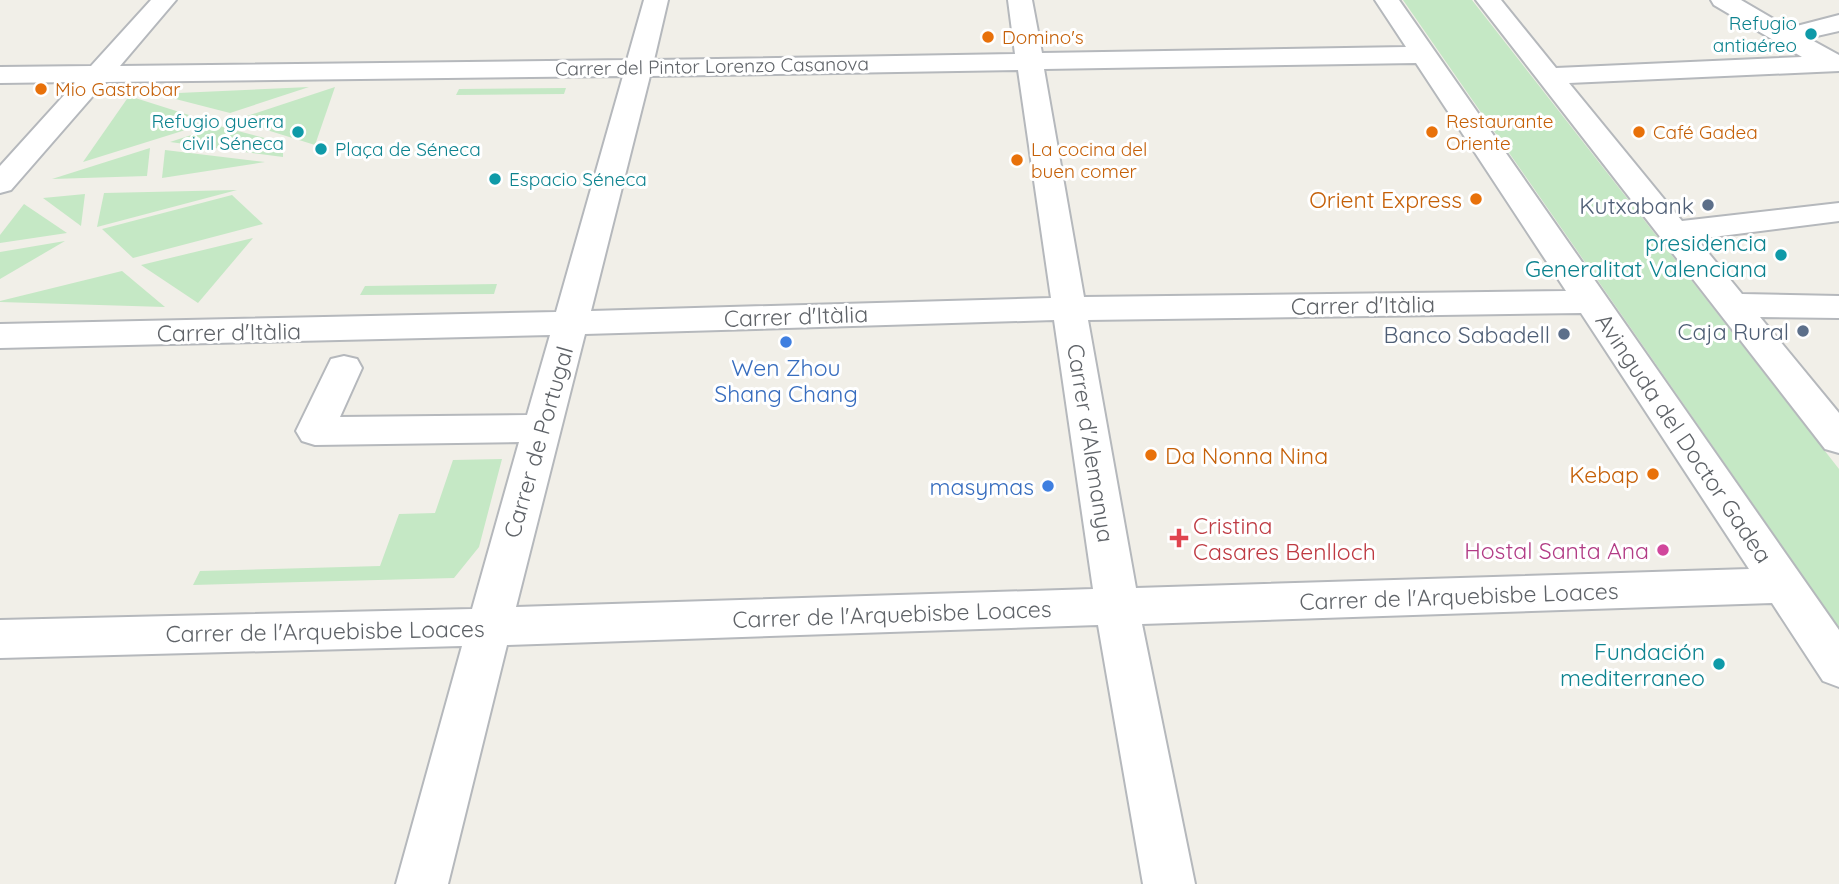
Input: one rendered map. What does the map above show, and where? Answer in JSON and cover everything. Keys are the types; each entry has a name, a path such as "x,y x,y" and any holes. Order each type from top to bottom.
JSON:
{"street":[{"path":"0,184 164,0"},
{"name":"Carrer de Portugal","path":"422,884 488,627 573,323 656,0"},
{"name":"Carrer d'Alemanya","path":"1020,0 1117,607 1169,884"},
{"name":"Avinguda del Doctor Gadea","path":"1387,0 1839,667"},
{"path":"1488,0 1839,439"},
{"path":"1723,0 1837,65"},
{"path":"1786,36 1839,23"},
{"name":"Carrer del Pintor Lorenzo Casanova","path":"0,75 1424,55"},
{"path":"1549,76 1837,65"},
{"path":"1673,232 1839,212"},
{"name":"Carrer d'Itàlia","path":"0,336 1070,309 1592,302"},
{"path":"1732,305 1839,307"},
{"path":"344,368 315,431 523,428"},
{"name":"Carrer de l'Arquebisbe Loaces","path":"0,639 488,627 1784,585"}],"green space":[{"path":"1403,0 1472,0 1839,469 1839,628"},
{"path":"309,87 230,113 156,94"},
{"path":"335,87 315,145 235,120"},
{"path":"566,88 564,94 456,95 459,89"},
{"path":"129,96 211,122 83,162"},
{"path":"219,126 283,143 283,157 170,142"},
{"path":"150,148 147,176 52,179"},
{"path":"165,150 265,162 162,178"},
{"path":"237,190 97,227 104,193"},
{"path":"85,194 81,226 43,198"},
{"path":"232,195 263,224 133,258 102,229"},
{"path":"24,204 67,233 0,243 0,235"},
{"path":"253,238 198,303 141,265"},
{"path":"65,241 0,279 0,252"},
{"path":"122,271 165,307 0,302 0,301"},
{"path":"497,284 494,294 360,295 365,286"},
{"path":"502,459 479,547 454,578 193,585 200,571 380,566 399,514 435,513 453,460"}],"place":[{"name":"Refugio antiaéreo","path":"1811,34"},
{"name":"Domino's","path":"988,37"},
{"name":"Mio Gastrobar","path":"41,89"},
{"name":"Refugio guerra civil Séneca","path":"298,132"},
{"name":"Restaurante Oriente","path":"1432,132"},
{"name":"Café Gadea","path":"1639,132"},
{"name":"Plaça de Séneca","path":"321,149"},
{"name":"La cocina del buen comer","path":"1017,160"},
{"name":"Espacio Séneca","path":"495,179"},
{"name":"Orient Express","path":"1476,199"},
{"name":"Kutxabank","path":"1708,205"},
{"name":"presidencia Generalitat Valenciana","path":"1781,255"},
{"name":"Caja Rural","path":"1803,331"},
{"name":"Banco Sabadell","path":"1564,334"},
{"name":"Wen Zhou Shang Chang","path":"786,342"},
{"name":"Da Nonna Nina","path":"1151,455"},
{"name":"Kebap","path":"1653,474"},
{"name":"masymas","path":"1048,486"},
{"name":"Cristina Casares Benlloch","path":"1179,538"},
{"name":"Hostal Santa Ana","path":"1663,550"},
{"name":"Fundación mediterraneo","path":"1719,664"}]}
